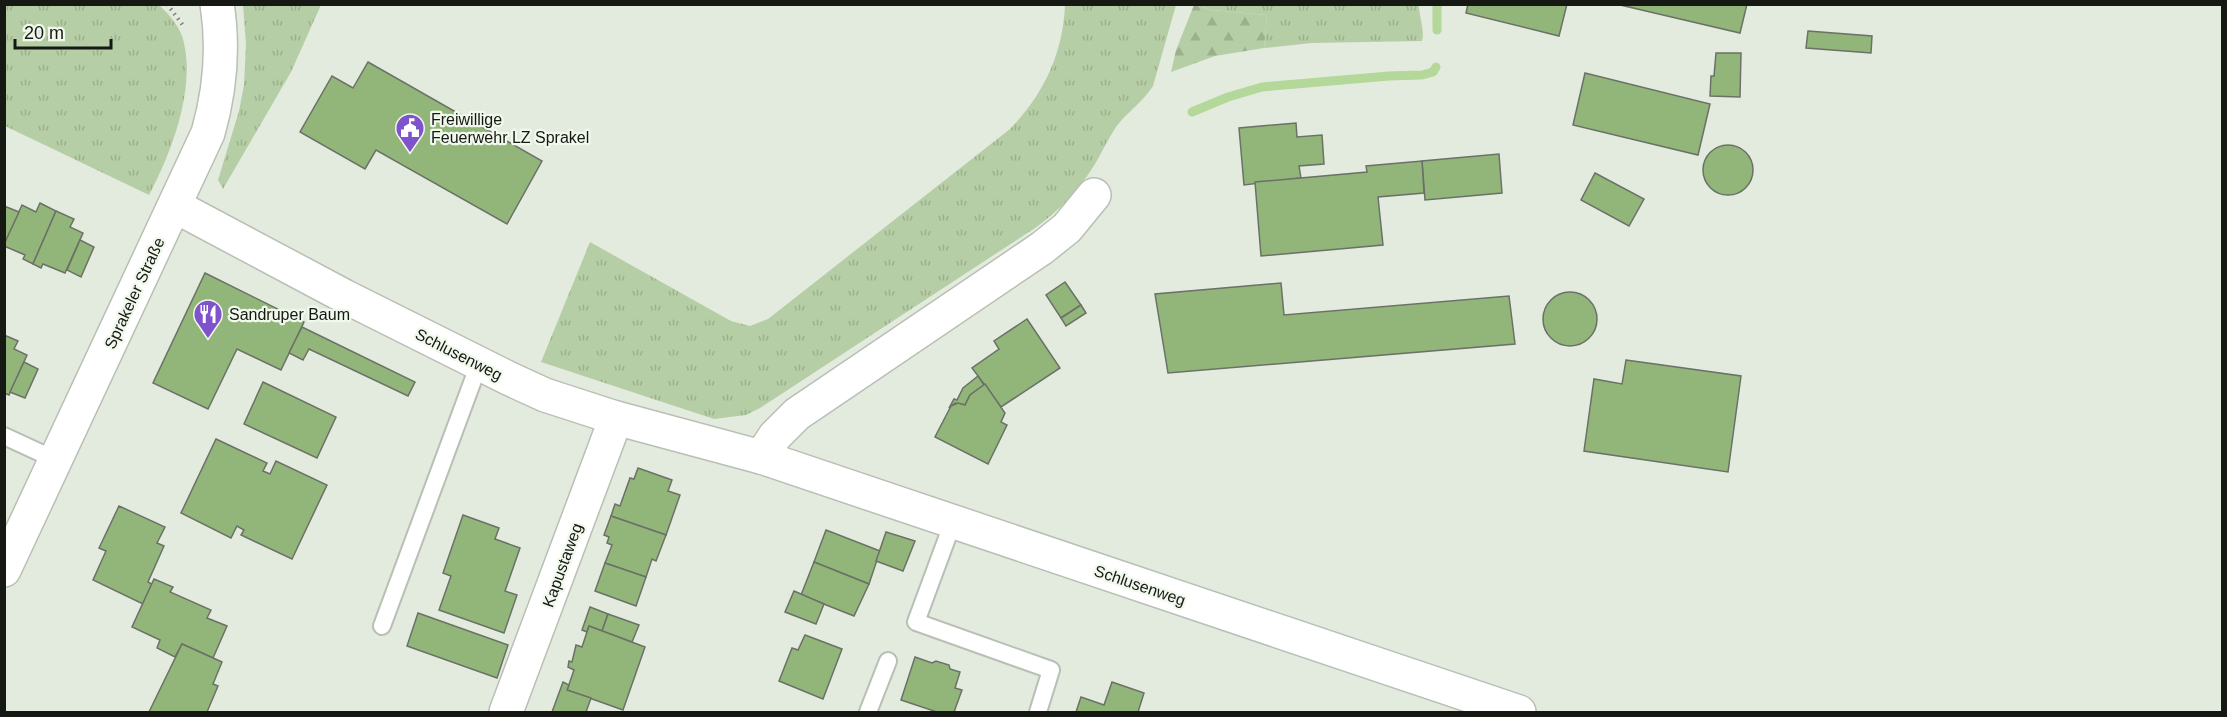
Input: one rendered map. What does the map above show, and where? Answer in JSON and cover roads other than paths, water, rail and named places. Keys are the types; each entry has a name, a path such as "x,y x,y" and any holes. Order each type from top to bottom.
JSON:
{"street":[{"name":"Sprakeler Straße","path":"4,570 208,133 218,88 221,45 217,4"},
{"path":"761,457 775,436 797,414 1042,248 1067,228 1094,195"},
{"name":"Schlusenweg","path":"175,206 344,296 526,387 616,418 761,457 1519,712"},
{"name":"Kapustaweg","path":"506,712 616,418"}],"lane":[{"path":"382,626 479,364"},
{"path":"4,436 56,460"},
{"path":"953,522 916,622 1051,670 1038,712"},
{"path":"868,712 888,661"}],"waterway":[{"path":"1437,4 1437,30"},
{"path":"1192,112 1228,97 1262,87 1422,75 1433,72 1436,67"}],"place":[{"name":"Freiwillige Feuerwehr LZ Sprakel","path":"410,154"},
{"name":"Sandruper Baum","path":"208,340"}]}
